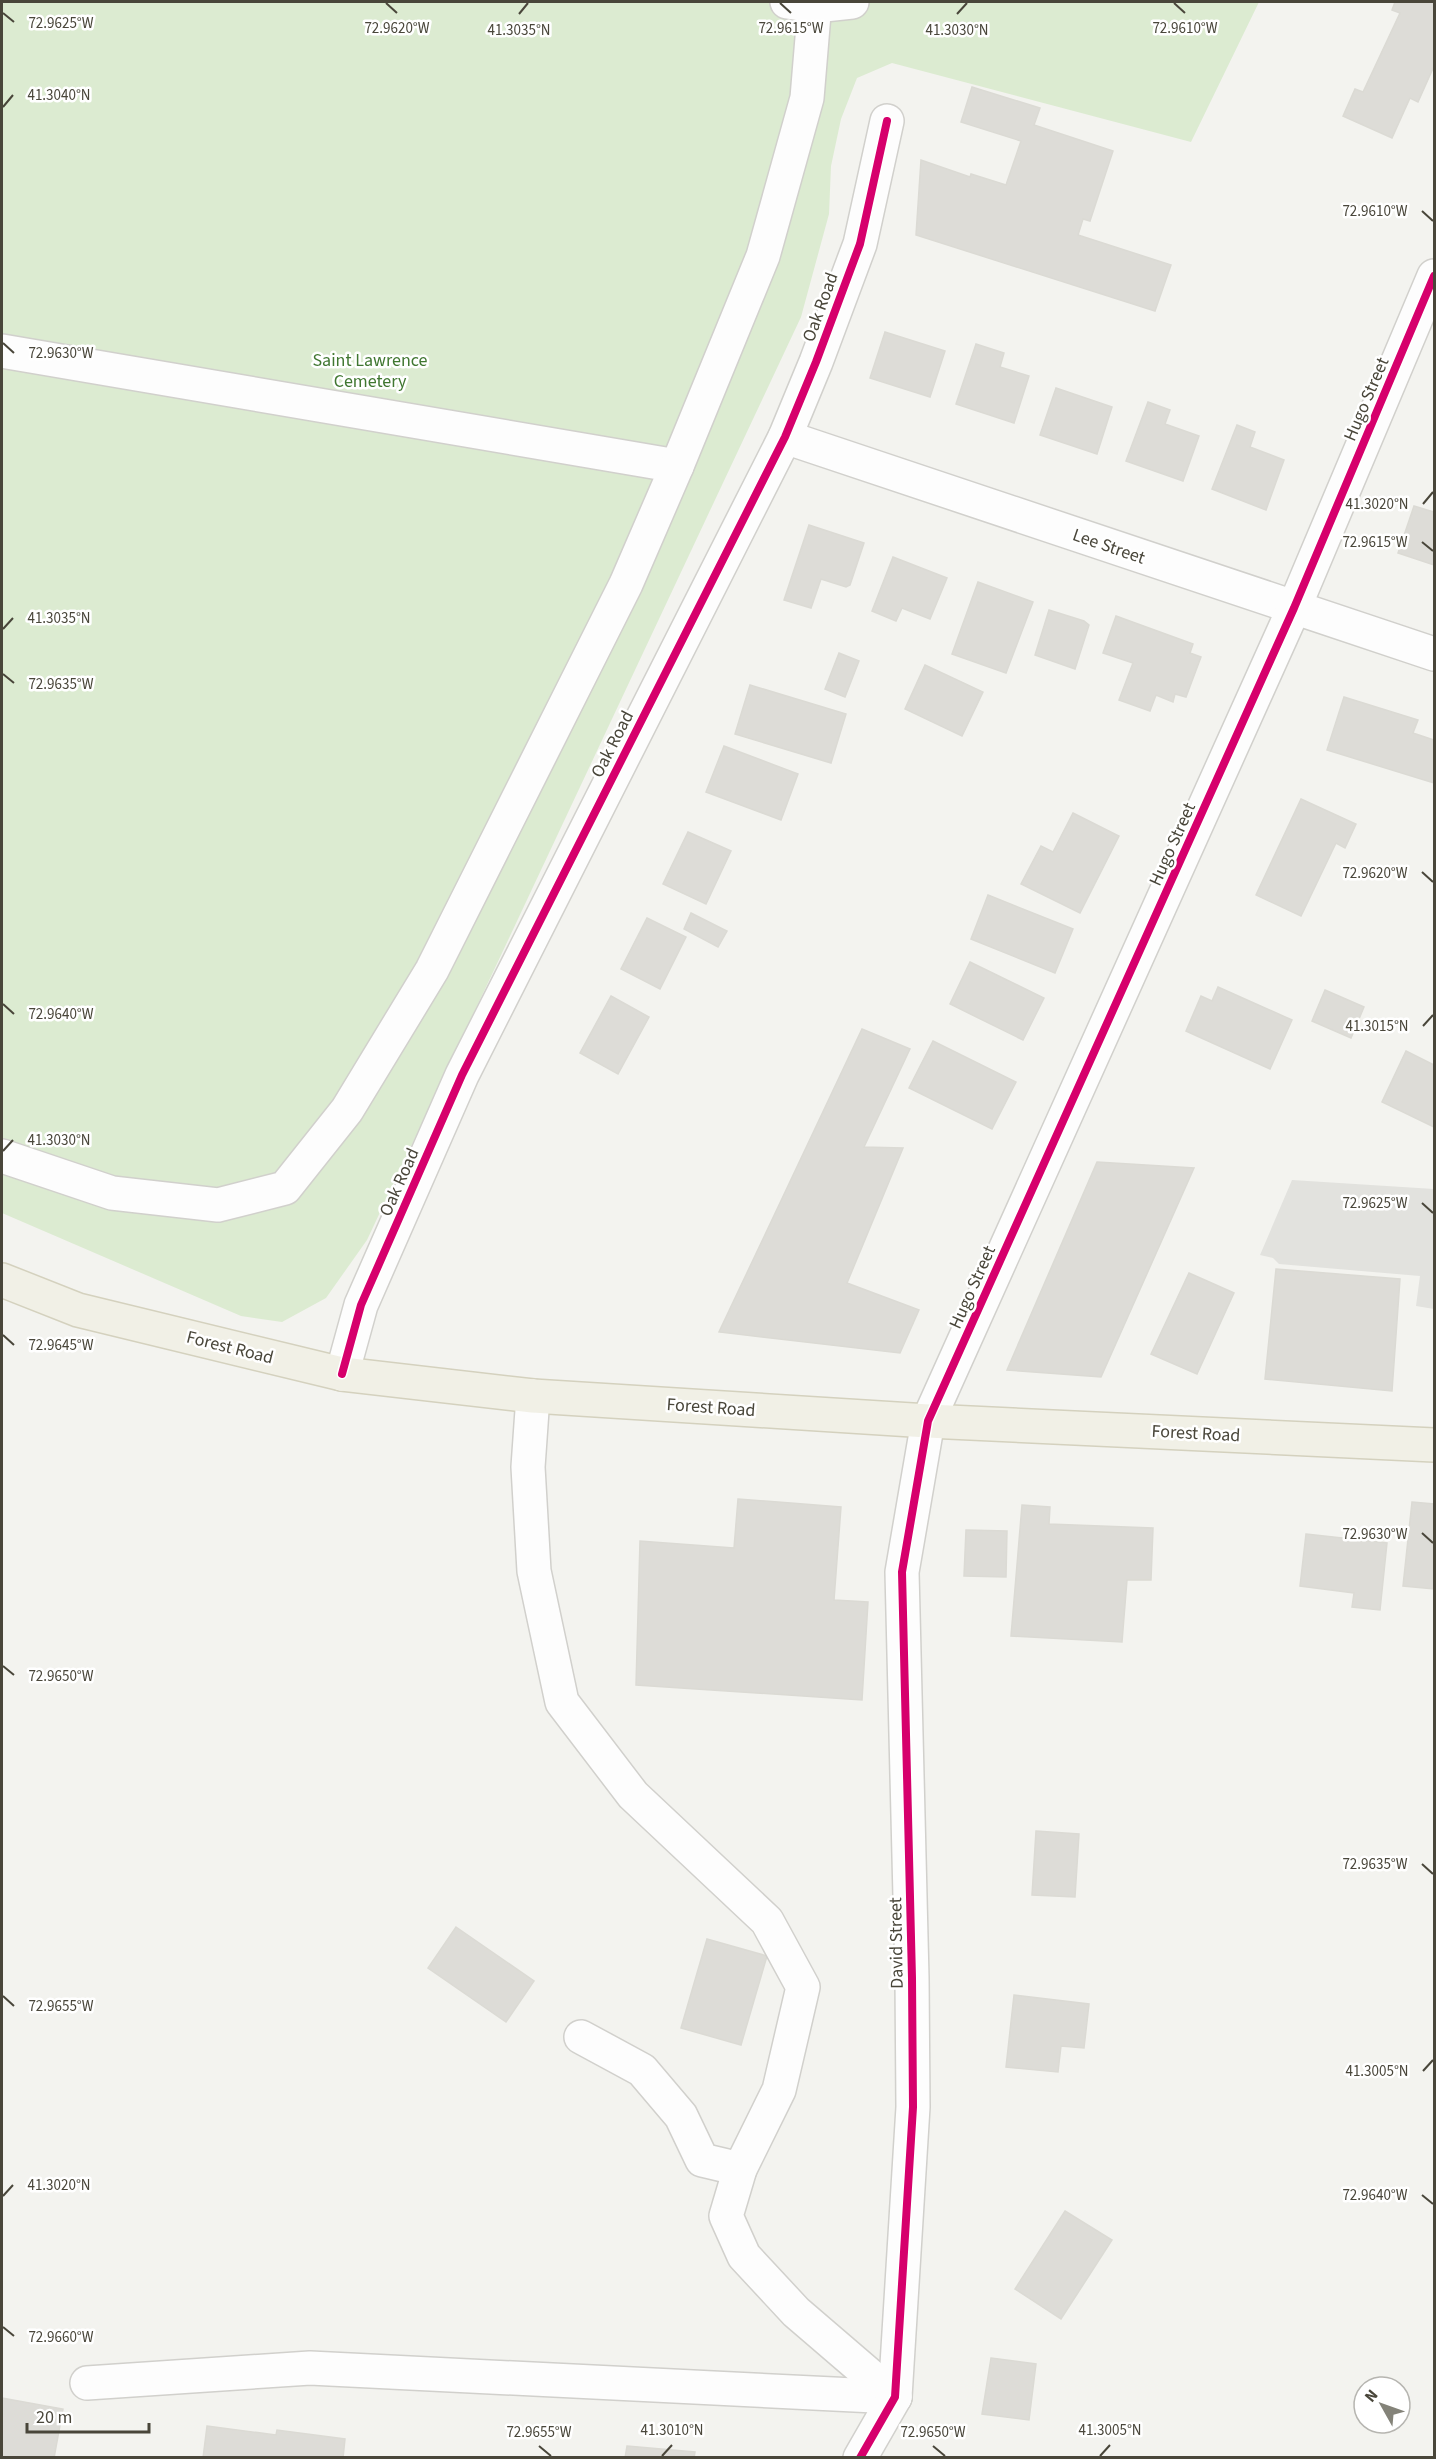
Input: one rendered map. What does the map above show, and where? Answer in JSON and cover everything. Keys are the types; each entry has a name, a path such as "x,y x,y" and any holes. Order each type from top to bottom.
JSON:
{"main road":[{"name":"Forest Road","path":"2,1280 78,1310 342,1374 534,1396 928,1421 1433,1442"}],"street":[{"path":"2,1156 112,1193 218,1205 285,1188 347,1110 432,970 626,584 677,466 763,256 807,98 806,3 852,2"},
{"name":"Oak Road","path":"342,1374 361,1305 462,1075 785,437 860,244 887,121"},
{"name":"Hugo Street","path":"928,1421 1294,608 1434,276"},
{"path":"2,351 677,466"},
{"name":"Lee Street","path":"785,437 1434,654"},
{"path":"534,1396 528,1467 534,1571 562,1702 633,1795 767,1921 803,1987 779,2090 740,2169 726,2216 744,2256 796,2312 896,2397"},
{"name":"David Street","path":"860,2457 896,2397 913,2107 902,1572 928,1421"},
{"path":"581,2037 642,2070 681,2116 702,2160 740,2169"},
{"path":"87,2383 310,2368 896,2397"}],"green space":[{"name":"Saint Lawrence Cemetery","path":"2,2 1259,2 1191,142 892,63 857,78 841,119 831,166 829,214 801,317 367,1240 326,1298 282,1322 241,1316 2,1213"}],"shaded area":[{"path":"1292,1180 1434,1189 1434,1309 1416,1306 1420,1276 1279,1264 1273,1258 1260,1255"}],"building":[{"path":"1395,2 1434,2 1434,66 1418,102 1410,98 1392,138 1343,116 1355,89 1363,92 1400,13 1392,10"},
{"path":"972,87 1040,108 1034,125 1113,151 1090,221 1083,219 1078,235 1171,265 1155,311 916,235 921,160 970,177 971,174 1006,185 1021,141 961,122"},
{"path":"885,332 945,351 930,397 870,378"},
{"path":"976,344 1004,353 1000,367 1029,376 1014,423 956,404"},
{"path":"1056,388 1112,407 1097,454 1040,435"},
{"path":"1148,402 1170,410 1165,424 1199,436 1183,481 1126,461"},
{"path":"1237,425 1255,432 1250,447 1284,460 1266,510 1212,489"},
{"path":"1414,506 1434,512 1434,565 1398,553"},
{"path":"809,525 864,543 850,585 846,587 821,579 811,608 784,600"},
{"path":"893,557 947,578 930,619 902,608 896,621 872,611"},
{"path":"978,582 1033,602 1006,673 952,654"},
{"path":"1049,610 1084,621 1089,625 1075,669 1035,655"},
{"path":"1116,616 1193,644 1190,653 1201,657 1186,697 1175,694 1173,702 1156,695 1150,711 1119,700 1133,663 1103,653"},
{"path":"839,653 859,661 845,697 825,689"},
{"path":"925,665 983,692 962,736 905,709"},
{"path":"750,685 846,714 831,763 735,734"},
{"path":"1344,697 1418,720 1413,733 1434,740 1434,783 1327,750"},
{"path":"724,746 798,774 781,820 706,792"},
{"path":"1301,799 1356,824 1345,848 1336,843 1301,916 1256,895"},
{"path":"1073,813 1119,836 1080,913 1021,884 1041,846 1053,852"},
{"path":"688,832 731,851 706,904 663,884"},
{"path":"988,895 1073,929 1055,973 971,939"},
{"path":"691,913 727,931 718,947 684,929"},
{"path":"647,918 686,937 660,989 621,969"},
{"path":"970,962 1044,998 1023,1040 950,1004"},
{"path":"1218,987 1292,1020 1270,1069 1186,1031 1201,996 1212,1001"},
{"path":"1325,990 1364,1007 1351,1038 1312,1021"},
{"path":"611,996 649,1017 618,1074 580,1053"},
{"path":"862,1029 910,1049 864,1147 903,1148 847,1283 919,1310 900,1353 719,1332"},
{"path":"933,1041 1016,1082 992,1129 909,1088"},
{"path":"1406,1051 1434,1065 1434,1127 1382,1102"},
{"path":"1097,1162 1194,1168 1101,1377 1007,1370"},
{"path":"1276,1269 1400,1279 1392,1391 1265,1379"},
{"path":"1189,1273 1234,1293 1197,1374 1151,1354"},
{"path":"738,1499 841,1507 834,1600 868,1602 862,1700 636,1685 640,1541 734,1548"},
{"path":"1412,1502 1434,1504 1434,1589 1403,1586"},
{"path":"1022,1505 1050,1507 1049,1524 1153,1528 1151,1580 1127,1580 1122,1642 1011,1636"},
{"path":"966,1530 1007,1531 1006,1577 964,1576"},
{"path":"1306,1534 1387,1543 1380,1610 1352,1607 1354,1593 1300,1586"},
{"path":"1036,1831 1079,1834 1075,1897 1032,1895"},
{"path":"456,1927 534,1981 506,2022 428,1968"},
{"path":"707,1939 767,1956 741,2045 681,2028"},
{"path":"1014,1995 1089,2004 1084,2048 1061,2046 1058,2072 1006,2067"},
{"path":"1065,2211 1112,2240 1061,2319 1015,2289"},
{"path":"991,2358 1036,2364 1029,2420 982,2414"},
{"path":"2,2398 63,2409 54,2458 2,2458"},
{"path":"207,2426 276,2435 277,2430 345,2439 343,2458 203,2458"},
{"path":"627,2446 695,2452 694,2458 625,2458"}],"cycle path":[{"path":"342,1374 361,1305 462,1075 785,437 860,244 887,121"},
{"path":"860,2458 895,2397 913,2107 902,1572 928,1421 1294,608 1434,276"}]}
